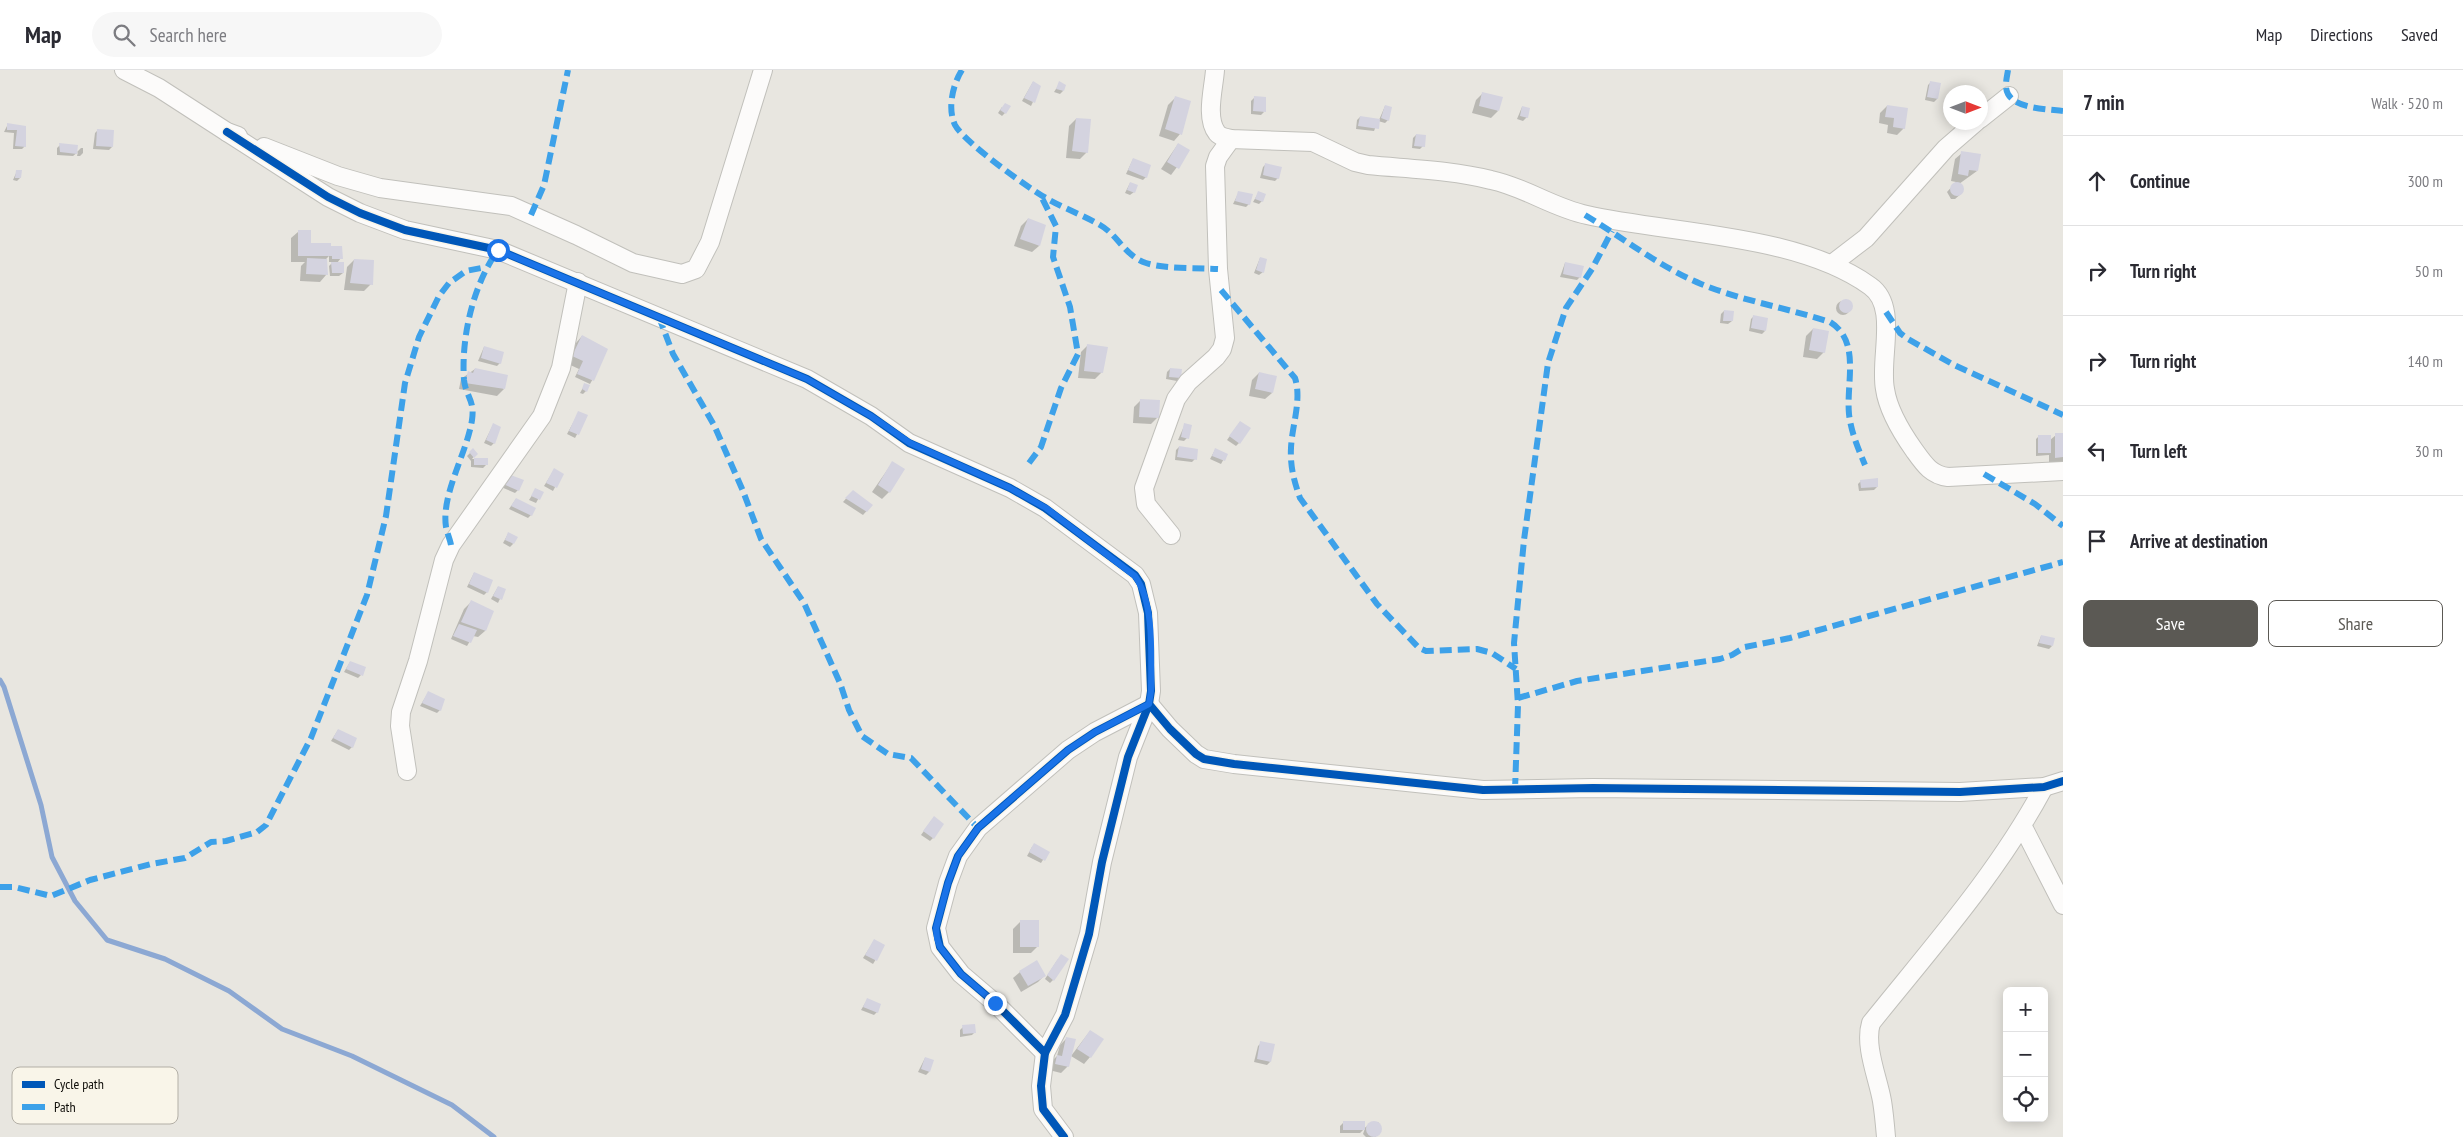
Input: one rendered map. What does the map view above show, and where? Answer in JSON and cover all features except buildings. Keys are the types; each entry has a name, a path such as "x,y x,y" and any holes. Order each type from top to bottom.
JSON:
{"street":[{"path":"124,70 159,88 328,197 360,213 405,230 498,250 807,379 871,416 910,443 1010,488 1046,508 1135,576 1141,584 1148,613 1151,691 1149,704 1128,757 1102,862 1089,934 1065,1015 1046,1053 1042,1086 1043,1109 1064,1137"},
{"path":"227,132 338,176 380,188 511,206 633,263 682,274 696,269 710,242 763,70"},
{"path":"1216,70 1212,113 1214,125 1220,135 1232,139 1313,142 1355,162 1368,165 1450,172 1492,180 1585,215 1790,251 1832,264 1870,286 1885,305 1883,364 1886,397 1905,437 1933,473 1948,477 2063,471"},
{"path":"1988,113 2009,96"},
{"path":"1832,264 1866,238 1946,148 1967,130"},
{"path":"1171,535 1146,504 1144,488 1176,399 1188,382 1222,350 1225,338 1218,269 1215,166 1218,157 1232,139"},
{"path":"407,771 400,726 401,712 418,661 444,560 451,545 542,416 561,368 578,282"},
{"path":"1149,704 1170,730 1204,759 1234,764 1483,790 1593,788 1960,792 2044,787 2063,781"},
{"path":"1046,1053 995,1003 961,974 940,947 936,928 948,883 958,856 978,828 1068,750 1095,732 1149,704"},
{"path":"1886,1137 1883,1104 1869,1035 1871,1023 1969,901 2023,827 2044,787"},
{"path":"2023,827 2063,905"}],"waterway":[{"path":"0,680 4,687 41,805 52,857 75,901 107,940 165,959 229,991 282,1029 352,1056 452,1105 494,1137"}],"marked path":[{"path":"531,215 544,185 568,70"},
{"path":"962,70 952,96 951,111 955,125 970,142 997,164 1046,198 1106,229 1132,256 1139,260 1153,265 1218,269"},
{"path":"2008,70 2006,88 2012,99 2018,103 2033,107 2063,111"},
{"path":"1029,463 1041,447 1061,388 1078,354 1070,307 1053,257 1056,226 1040,194"},
{"path":"1585,215 1656,261 1701,284 1733,295 1830,322 1840,330 1846,340 1849,351 1850,421 1865,465"},
{"path":"1515,790 1518,705 1514,643 1524,540 1548,363 1566,308 1592,269 1612,231"},
{"path":"451,545 446,527 447,501 469,433 473,413 464,380 467,329 475,295 489,264 498,250"},
{"path":"0,887 14,887 51,896 90,880 151,864 185,858 211,842 226,841 257,832 266,825 311,738 367,595 386,516 405,383 419,337 439,296 449,283 466,271 486,267"},
{"path":"1221,290 1295,378 1297,404 1291,461 1300,498 1377,604 1419,648 1426,651 1477,649 1492,653 1516,669"},
{"path":"1886,312 1900,333 1908,339 1954,365 2063,415"},
{"path":"659,317 673,354 714,425 743,491 761,539 804,603 840,683 849,710 862,736 888,754 911,758 978,828"},
{"path":"1984,474 2035,504 2063,526"},
{"path":"1518,698 1577,681 1720,659 1732,655 1745,647 1790,638 2063,562"}],"cycle path":[{"path":"227,132 328,197 360,213 405,230 498,250 807,379 871,416 909,443 1010,488 1045,508 1135,575 1141,584 1148,613 1151,691 1149,704 1128,757 1102,862 1089,934 1065,1015 1045,1053 1041,1086 1043,1109 1064,1137"},
{"path":"1045,1053 995,1003 961,974 940,947 936,928 948,883 958,856 978,828 1068,750 1095,732 1149,704 1170,729 1196,754 1204,759 1234,764 1483,790 1593,788 1960,792 2044,787 2063,781"}],"route":[{"path":"498,250 807,379 871,416 910,443 950,463 1010,488 1046,508 1135,576 1141,584 1148,613 1151,674 1149,704 1095,732 1068,750 978,828 967,840 958,856 948,883 936,928 940,947 961,974 995,1003"}]}
